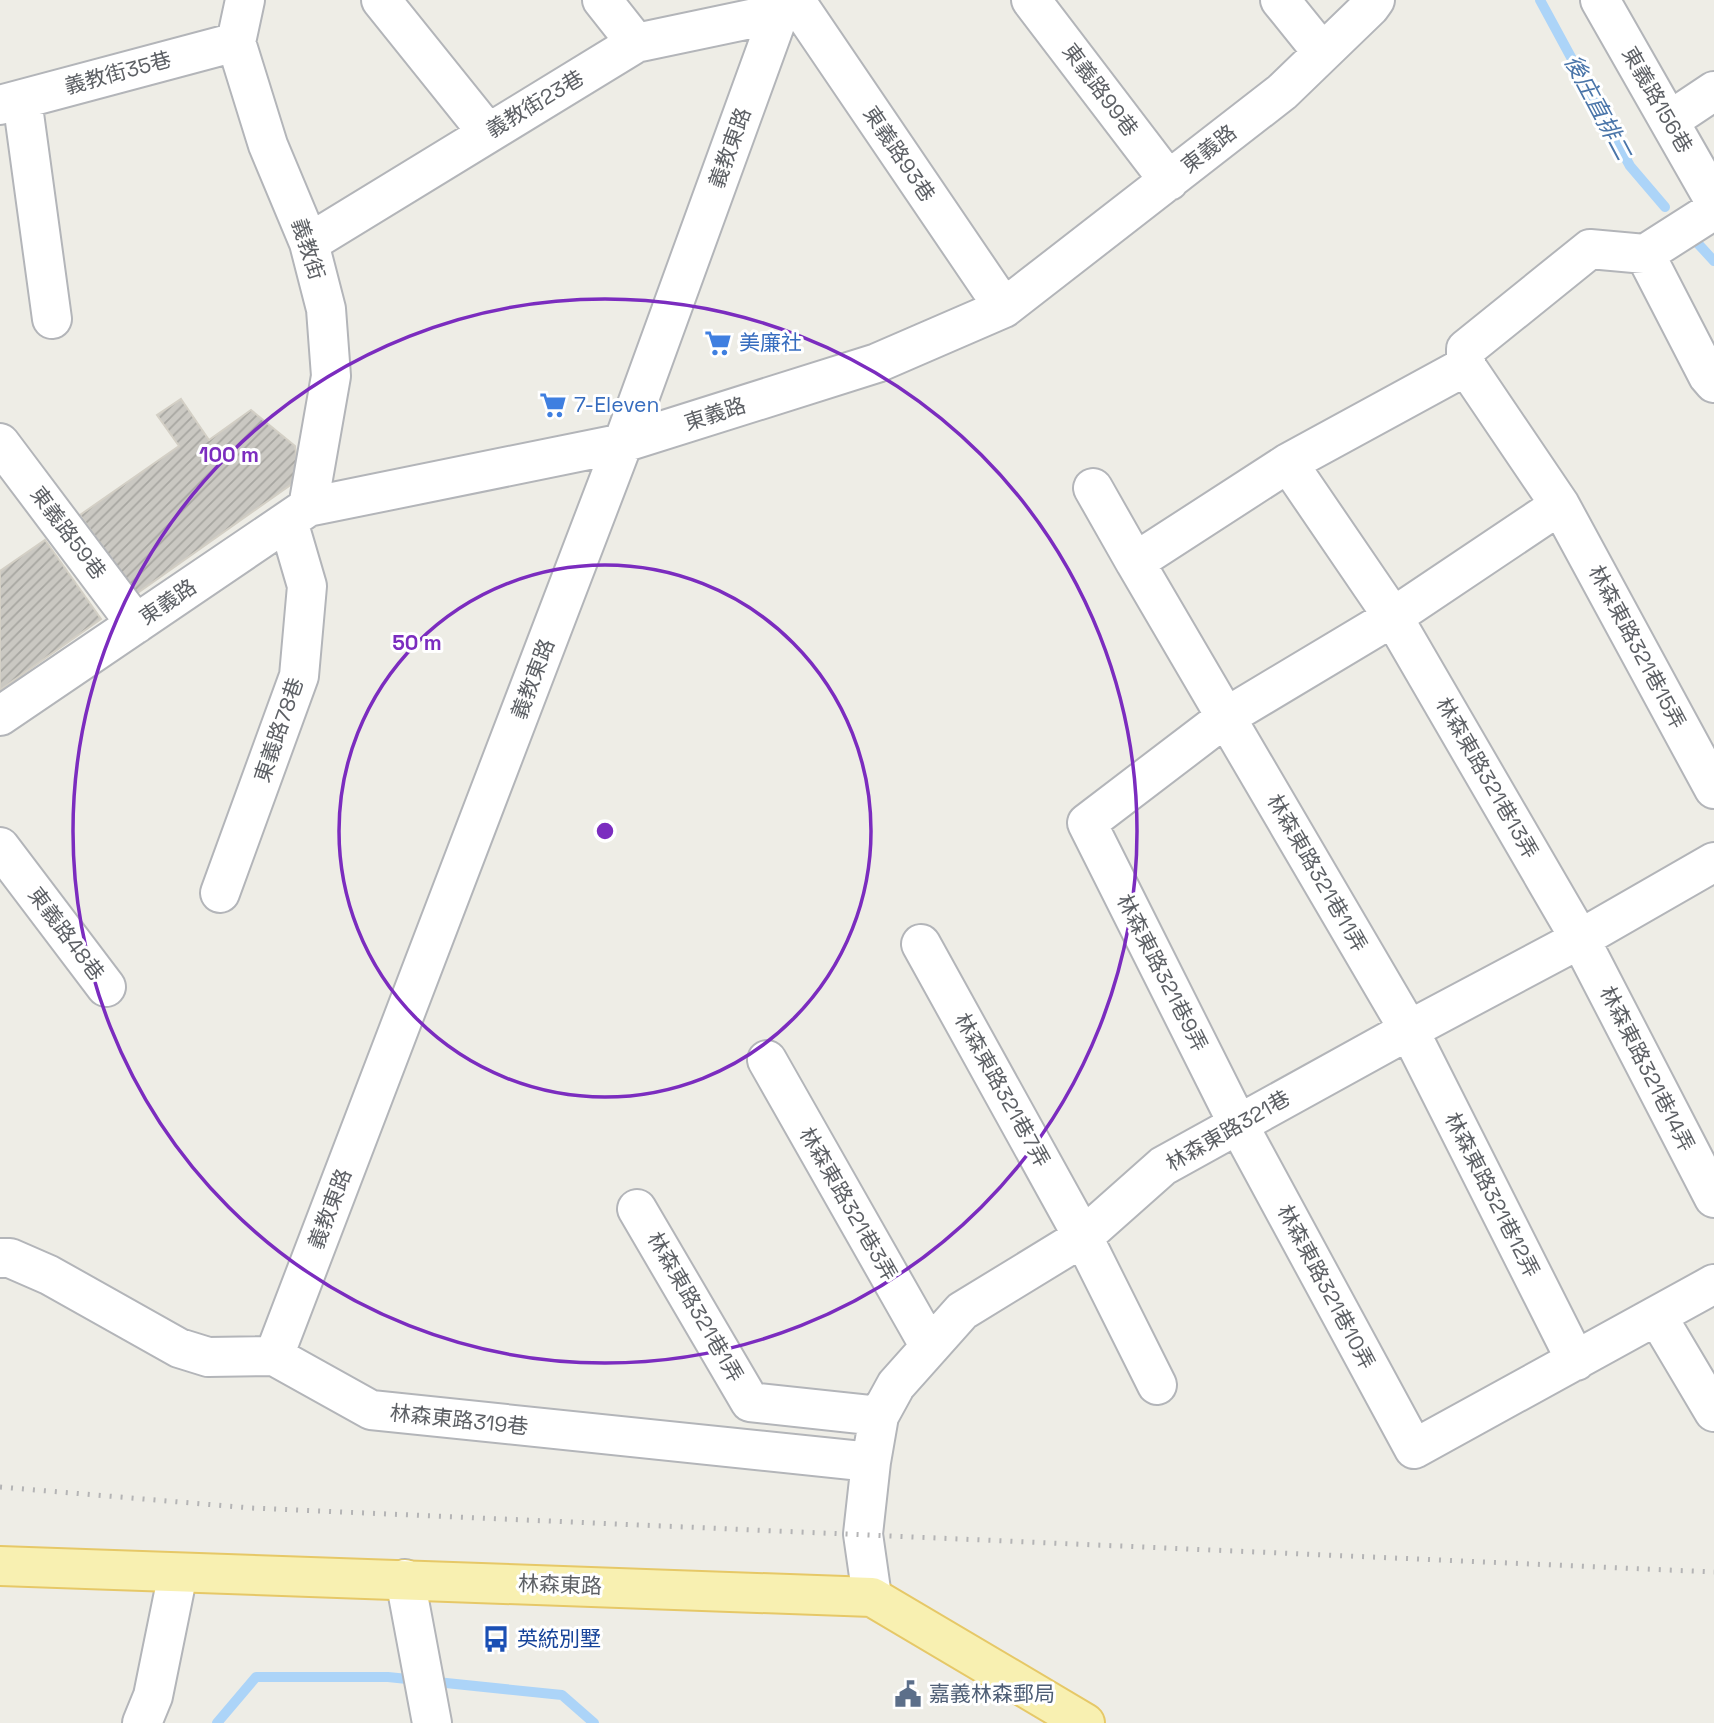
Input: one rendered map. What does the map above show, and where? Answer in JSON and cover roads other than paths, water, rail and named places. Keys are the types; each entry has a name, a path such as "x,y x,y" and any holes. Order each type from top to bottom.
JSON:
{"main road":[{"name":"林森東路","path":"0,1566 872,1597 1085,1723"}],"street":[{"name":"義教街","path":"245,0 236,41 268,145 309,243 326,309 331,376 298,514"},
{"path":"381,0 487,132"},
{"path":"602,0 636,43"},
{"name":"東義路99巷","path":"1031,0 1169,181"},
{"path":"1280,0 1322,52"},
{"name":"東義路","path":"0,716 298,514 623,443 877,363 1004,307 1282,92 1375,0"},
{"name":"東義路156巷","path":"1600,0 1714,200"},
{"name":"義教街23巷","path":"309,243 636,43 786,4"},
{"name":"東義路93巷","path":"786,4 1004,307"},
{"name":"義教東路","path":"274,1356 623,443 786,4"},
{"name":"義教街35巷","path":"11,102 236,41"},
{"path":"1669,121 1714,91"},
{"path":"11,102 52,319"},
{"path":"1135,562 1289,463 1466,366 1466,349 1590,249 1645,254 1714,209"},
{"path":"1645,254 1714,383"},
{"name":"林森東路321巷15弄","path":"1466,366 1560,505 1714,789"},
{"name":"東義路59巷","path":"0,443 136,624"},
{"name":"林森東路321巷13弄","path":"1289,463 1393,617 1580,939"},
{"name":"林森東路321巷11弄","path":"1093,488 1409,1030"},
{"path":"1226,717 1393,617 1560,505"},
{"name":"東義路78巷","path":"220,893 299,676 307,586 298,514"},
{"name":"林森東路321巷9弄","path":"1226,717 1087,823 1238,1124"},
{"name":"東義路48巷","path":"0,848 106,987"},
{"name":"林森東路321巷","path":"872,1597 863,1534 879,1416 895,1385 962,1311 1083,1237 1163,1166 1580,939 1714,862"},
{"name":"林森東路321巷14弄","path":"1580,939 1714,1198"},
{"name":"林森東路321巷7弄","path":"921,944 1083,1237 1157,1385"},
{"name":"林森東路321巷12弄","path":"1409,1030 1576,1361"},
{"name":"林森東路321巷3弄","path":"767,1060 930,1347"},
{"name":"林森東路321巷10弄","path":"1238,1124 1414,1449 1576,1361"},
{"name":"林森東路321巷1弄","path":"637,1209 750,1402 879,1416"},
{"name":"林森東路319巷","path":"0,1258 10,1258 49,1275 179,1348 208,1357 274,1356 371,1410 871,1462"},
{"path":"1576,1361 1714,1284"},
{"path":"1657,1316 1714,1412"},
{"path":"142,1723 153,1696 178,1573"},
{"path":"405,1579 432,1723"}],"waterway":[{"name":"後庄直排二","path":"1540,0 1630,166 1665,207"},
{"name":"後庄直排二","path":"1690,235 1714,261"},
{"path":"217,1723 256,1677 388,1677 562,1695 594,1723"}],"railway":[{"path":"0,1487 251,1508 1714,1572"}],"place":[{"name":"美廉社","path":"718,343"},
{"name":"7-Eleven","path":"553,405"},
{"name":"英統別墅","path":"496,1639"},
{"name":"嘉義林森郵局","path":"908,1694"}]}
